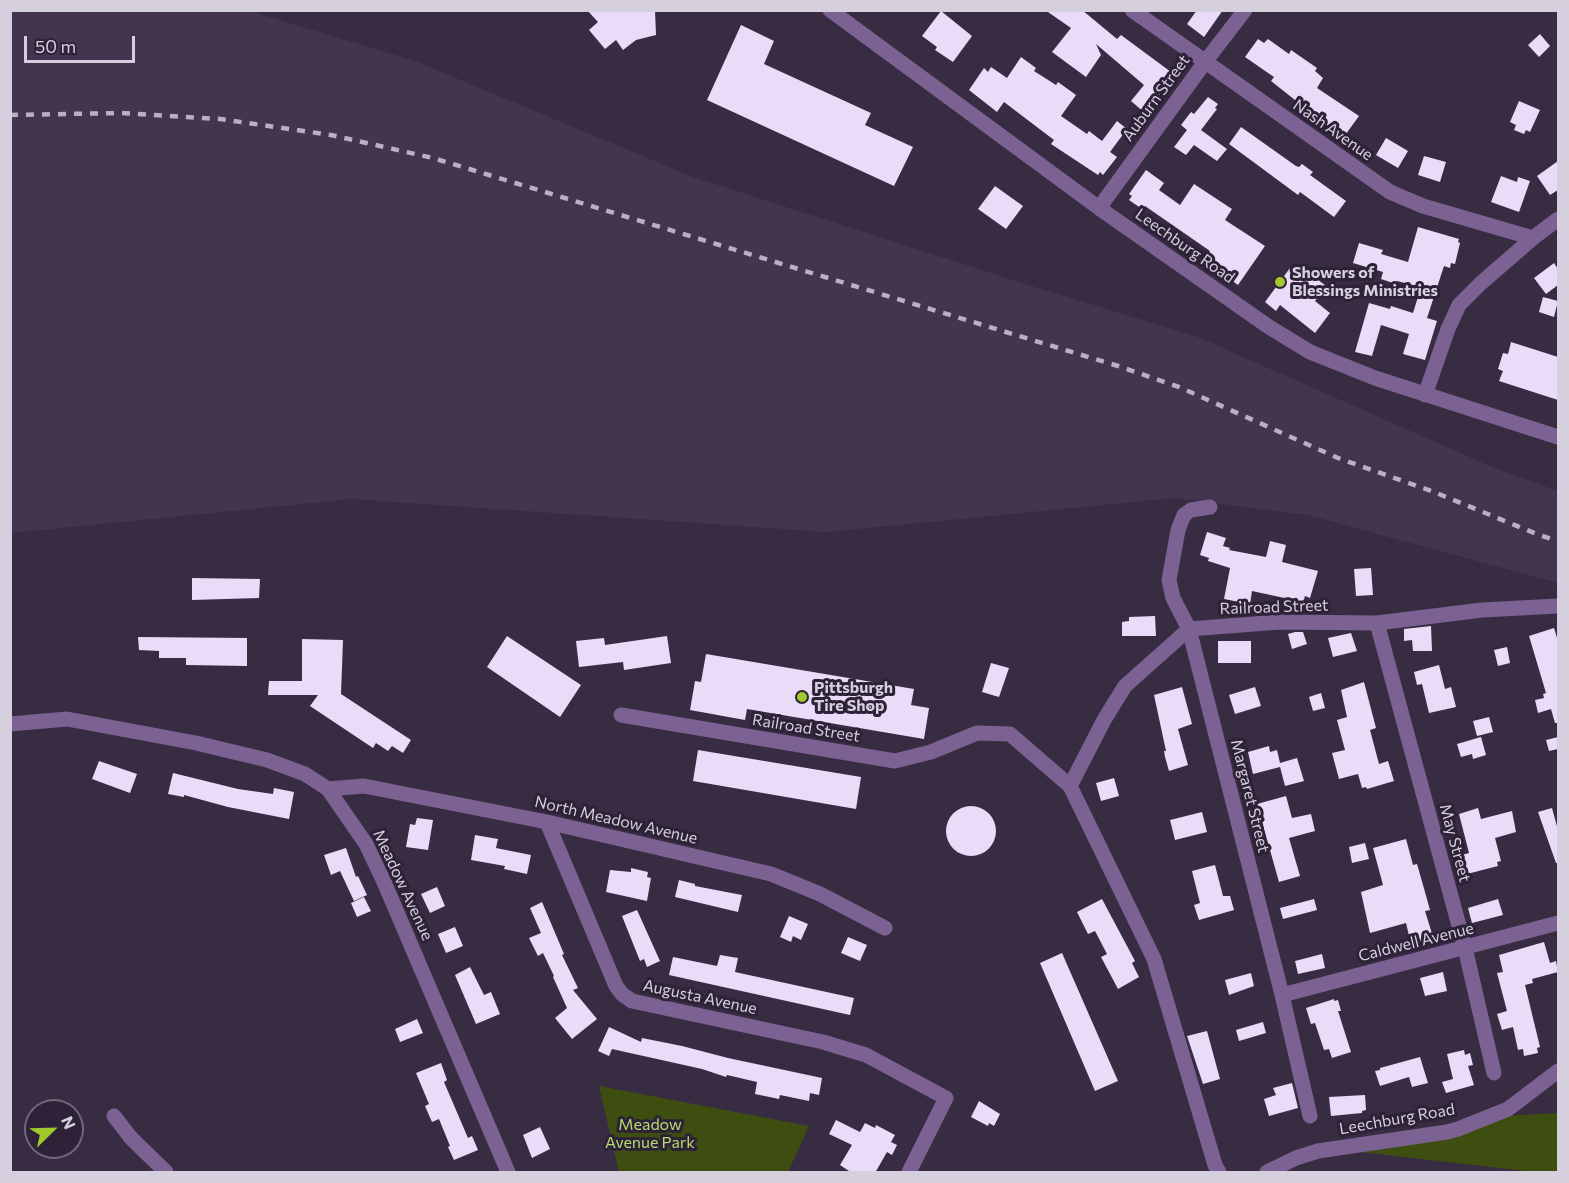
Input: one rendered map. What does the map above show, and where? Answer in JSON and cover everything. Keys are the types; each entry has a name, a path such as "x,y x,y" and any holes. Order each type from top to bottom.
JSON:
{"street":[{"name":"Leechburg Road","path":"830,10 1099,208 1269,327 1310,352 1375,378 1558,437"},
{"name":"Nash Avenue","path":"1132,10 1390,192 1424,206 1533,238"},
{"name":"Auburn Street","path":"1099,208 1245,10"},
{"path":"1425,394 1459,304 1533,238 1558,219"},
{"name":"Margaret Street","path":"1210,507 1191,510 1184,515 1178,530 1169,580 1173,598 1189,629 1282,994 1310,1116"},
{"name":"Railroad Street","path":"1189,629 1280,622 1377,623 1482,610 1558,606"},
{"name":"May Street","path":"1377,623 1465,948 1494,1073"},
{"path":"1070,786 1104,720 1125,686 1189,629"},
{"name":"Railroad Street","path":"621,715 895,761 931,752 977,733 1010,734 1070,786 1154,959 1215,1165 1220,1173"},
{"name":"Meadow Avenue","path":"10,724 67,719 196,743 267,760 305,774 328,789 366,844 384,882 508,1173"},
{"name":"North Meadow Avenue","path":"328,789 364,786 547,822 670,852 771,873 820,894 885,928"},
{"name":"Augusta Avenue","path":"547,822 616,986 632,1001 823,1042 866,1054 946,1098 909,1173"},
{"name":"Caldwell Avenue","path":"1282,994 1558,923"},
{"name":"Leechburg Road","path":"1268,1173 1296,1158 1318,1151 1458,1129 1508,1109 1558,1071"},
{"path":"114,1116 131,1138 166,1173"}],"shaded area":[{"path":"246,10 415,61 693,177 1198,337 1492,467 1558,491 1558,583 1308,515 1175,498 827,532 352,499 11,533 11,11"}],"green space":[{"name":"Meadow Avenue Park","path":"599,1086 809,1126 788,1172 619,1172"},
{"path":"1558,1113 1558,1172 1534,1172 1334,1149 1488,1117"}],"building":[{"path":"587,10 655,10 656,35 636,40 623,50 616,40 605,49 589,30 598,22"},
{"path":"1045,10 1082,10 1117,39 1121,35 1171,72 1163,85 1166,87 1145,113 1131,101 1144,85 1096,44 1101,55 1086,77 1052,52 1071,28"},
{"path":"1197,10 1223,10 1204,37 1187,24"},
{"path":"941,11 972,36 953,62 935,50 937,47 922,36"},
{"path":"741,25 774,41 764,64 871,113 865,125 913,147 894,186 707,100"},
{"path":"1540,34 1550,46 1539,57 1528,45"},
{"path":"1258,39 1264,43 1268,39 1289,54 1291,50 1317,68 1315,71 1323,78 1317,88 1359,116 1343,138 1271,81 1274,77 1245,57"},
{"path":"1021,57 1036,68 1034,71 1056,85 1058,82 1076,95 1061,116 1087,134 1089,131 1102,141 1117,121 1127,129 1110,152 1117,157 1103,175 1100,172 1098,175 1051,144 1054,140 1004,102 997,112 969,90 984,68 988,72 991,67 1007,78"},
{"path":"1208,97 1218,104 1215,108 1217,109 1201,130 1227,149 1217,161 1194,145 1186,155 1174,147 1187,130 1181,125 1191,112 1194,114"},
{"path":"1519,101 1540,110 1530,132 1526,130 1524,134 1514,130 1516,125 1510,122"},
{"path":"1241,127 1296,166 1299,167 1302,164 1313,172 1310,175 1346,201 1334,217 1300,192 1298,195 1229,144"},
{"path":"1386,138 1408,151 1398,168 1376,155"},
{"path":"1424,156 1446,162 1440,182 1418,175"},
{"path":"1558,161 1558,190 1550,195 1537,176"},
{"path":"1146,170 1164,183 1159,190 1180,205 1194,184 1232,209 1225,220 1265,246 1238,285 1222,273 1224,270 1206,257 1210,251 1145,206 1142,209 1129,200 1132,196 1129,194"},
{"path":"1501,176 1517,182 1518,177 1530,181 1519,212 1491,202"},
{"path":"995,186 1023,206 1006,229 978,209"},
{"path":"1418,227 1459,239 1460,243 1455,264 1451,263 1450,268 1444,266 1427,318 1437,321 1425,360 1403,354 1409,334 1381,325 1372,356 1355,352 1369,303 1390,309 1391,306 1413,313 1421,287 1397,281 1396,284 1381,279 1383,272 1353,263 1359,243 1383,250 1381,254 1408,262"},
{"path":"1554,263 1558,269 1558,285 1546,294 1534,278"},
{"path":"1297,267 1306,274 1308,272 1326,286 1315,301 1330,313 1315,333 1280,305 1276,311 1265,302 1290,268 1294,271"},
{"path":"1543,297 1558,301 1554,317 1539,312"},
{"path":"1511,342 1558,357 1558,400 1499,381 1503,371 1498,369 1503,353 1508,354"},
{"path":"1207,532 1226,538 1223,546 1230,548 1229,550 1266,557 1270,541 1286,545 1282,562 1318,571 1310,598 1305,596 1303,602 1252,591 1250,604 1224,599 1230,568 1208,561 1209,558 1200,555"},
{"path":"1371,568 1373,595 1356,596 1354,569"},
{"path":"192,578 260,579 259,598 192,600"},
{"path":"1155,616 1156,636 1122,636 1122,622 1129,621 1129,617"},
{"path":"1431,626 1432,651 1413,651 1412,640 1404,641 1404,629"},
{"path":"1554,628 1558,641 1558,723 1555,723 1551,709 1538,713 1535,700 1544,698 1543,694 1546,693 1529,636"},
{"path":"1303,632 1307,644 1292,649 1288,634"},
{"path":"1351,633 1357,651 1333,657 1328,638"},
{"path":"507,636 581,685 560,717 487,667"},
{"path":"667,636 671,663 624,670 623,662 579,667 576,641 604,638 605,645"},
{"path":"138,637 247,638 247,666 186,665 186,658 159,658 159,651 139,650"},
{"path":"302,639 343,640 341,694 411,740 403,753 392,746 388,751 376,743 373,748 310,706 318,695 268,695 269,681 302,681"},
{"path":"1218,641 1251,641 1251,663 1218,663"},
{"path":"1507,647 1510,663 1498,666 1494,650"},
{"name":"Pittsburgh Tire Shop","path":"706,654 914,689 911,705 929,708 924,739 747,709 745,720 690,710 695,681 701,682"},
{"path":"991,663 1009,668 999,697 982,692"},
{"path":"1439,665 1445,689 1451,687 1456,707 1429,713 1422,684 1417,685 1414,672"},
{"path":"1364,682 1376,728 1370,730 1379,764 1388,761 1394,781 1367,789 1362,788 1358,774 1339,779 1332,753 1345,750 1337,720 1347,717 1341,690"},
{"path":"1182,687 1192,724 1178,729 1188,765 1169,771 1154,695"},
{"path":"1255,687 1261,706 1235,714 1229,695"},
{"path":"1321,693 1325,708 1313,711 1309,697"},
{"path":"1489,717 1493,732 1477,736 1473,721"},
{"path":"1481,737 1486,755 1473,759 1472,754 1461,757 1457,744"},
{"path":"1558,737 1558,749 1549,751 1546,740"},
{"path":"1269,746 1270,752 1277,750 1280,763 1297,758 1304,781 1285,786 1280,767 1253,774 1248,752"},
{"path":"698,750 861,777 856,809 693,781"},
{"path":"99,761 137,774 130,793 92,779"},
{"path":"173,773 238,789 273,794 274,788 294,792 289,819 228,807 184,795 184,797 168,794"},
{"path":"1114,778 1119,796 1101,801 1096,783"},
{"path":"1286,796 1292,818 1311,814 1315,831 1289,838 1300,876 1279,882 1257,804"},
{"path":"966,806 976,806 989,813 996,826 996,836 989,849 976,856 966,856 957,852 950,845 946,836 946,826 950,817 957,810"},
{"path":"1478,808 1481,819 1512,811 1516,832 1495,838 1501,861 1497,862 1498,866 1467,874 1462,855 1469,853 1459,814"},
{"path":"1552,808 1558,830 1558,863 1556,863 1538,812"},
{"path":"1202,812 1207,832 1175,840 1170,820"},
{"path":"417,818 433,820 428,850 406,847 410,824 415,825"},
{"path":"475,835 498,839 496,848 531,855 527,874 504,869 505,866 471,860"},
{"path":"1406,839 1413,865 1417,864 1430,910 1425,911 1433,937 1411,944 1406,923 1370,933 1361,892 1383,885 1373,848"},
{"path":"1365,843 1369,859 1352,863 1349,847"},
{"path":"346,848 356,877 358,876 367,895 354,901 340,871 331,875 324,855"},
{"path":"1215,865 1223,896 1230,896 1234,910 1199,920 1194,905 1200,903 1192,871"},
{"path":"631,868 648,872 647,877 651,878 647,901 606,892 610,870 631,872"},
{"path":"679,880 695,884 695,886 742,895 738,912 675,897"},
{"path":"437,887 445,906 430,913 421,894"},
{"path":"364,897 371,911 357,917 351,903"},
{"path":"1102,899 1135,961 1132,963 1139,977 1118,989 1101,957 1107,954 1095,931 1088,934 1077,912"},
{"path":"1314,899 1317,910 1283,919 1280,908"},
{"path":"1498,899 1503,915 1472,923 1468,908"},
{"path":"542,902 564,954 562,955 578,988 573,990 597,1019 572,1039 555,1018 567,1008 554,976 543,953 538,956 529,938 541,933 530,908"},
{"path":"637,910 660,961 647,967 644,959 640,961 622,916"},
{"path":"789,916 808,924 801,940 793,936 791,942 780,937"},
{"path":"455,927 463,946 446,953 438,934"},
{"path":"848,937 867,945 860,961 841,953"},
{"path":"1544,942 1550,963 1556,961 1558,972 1532,979 1533,983 1525,985 1540,1047 1537,1048 1538,1053 1524,1056 1523,1049 1518,1050 1513,1027 1502,1030 1497,1014 1507,1011 1497,973 1503,972 1499,955"},
{"path":"1062,953 1118,1081 1095,1091 1040,963"},
{"path":"1322,954 1325,968 1298,974 1295,961"},
{"path":"720,955 738,958 735,972 854,998 850,1015 669,975 673,957 717,966"},
{"path":"470,967 484,995 491,992 500,1014 476,1024 455,975"},
{"path":"1443,972 1447,991 1425,996 1420,978"},
{"path":"1251,973 1254,986 1229,995 1225,980"},
{"path":"1334,999 1334,1001 1338,1000 1341,1011 1338,1011 1351,1052 1332,1058 1329,1049 1324,1050 1315,1023 1311,1024 1306,1008"},
{"path":"417,1019 423,1033 400,1042 395,1029"},
{"path":"1263,1022 1266,1033 1239,1041 1236,1030"},
{"path":"609,1027 641,1042 642,1038 822,1078 819,1095 810,1093 809,1101 780,1095 779,1099 755,1094 757,1082 727,1075 726,1077 702,1069 612,1049 609,1056 598,1051"},
{"path":"1207,1031 1220,1079 1203,1084 1187,1036"},
{"path":"1464,1050 1465,1055 1470,1053 1473,1065 1468,1066 1474,1085 1446,1093 1442,1082 1453,1079 1447,1054"},
{"path":"1420,1057 1428,1083 1412,1087 1409,1077 1380,1086 1375,1071"},
{"path":"441,1063 447,1080 444,1082 468,1138 472,1136 478,1150 454,1160 439,1119 432,1122 425,1106 429,1104 416,1073"},
{"path":"1292,1083 1298,1108 1269,1116 1264,1099 1276,1095 1273,1088"},
{"path":"1365,1095 1366,1110 1362,1113 1331,1116 1329,1097"},
{"path":"979,1101 1000,1114 994,1126 989,1123 988,1126 971,1117"},
{"path":"836,1120 860,1132 865,1123 875,1128 876,1125 895,1135 891,1142 897,1145 892,1155 887,1152 875,1173 852,1173 840,1165 852,1145 829,1134"},
{"path":"540,1127 550,1149 532,1158 523,1135"}],"railway":[{"path":"10,115 121,113 220,119 331,135 433,158 1118,366 1179,387 1338,458 1434,492 1558,541"}],"place":[{"name":"Showers of Blessings Ministries","path":"1280,282"},
{"name":"Pittsburgh Tire Shop","path":"802,697"}]}
